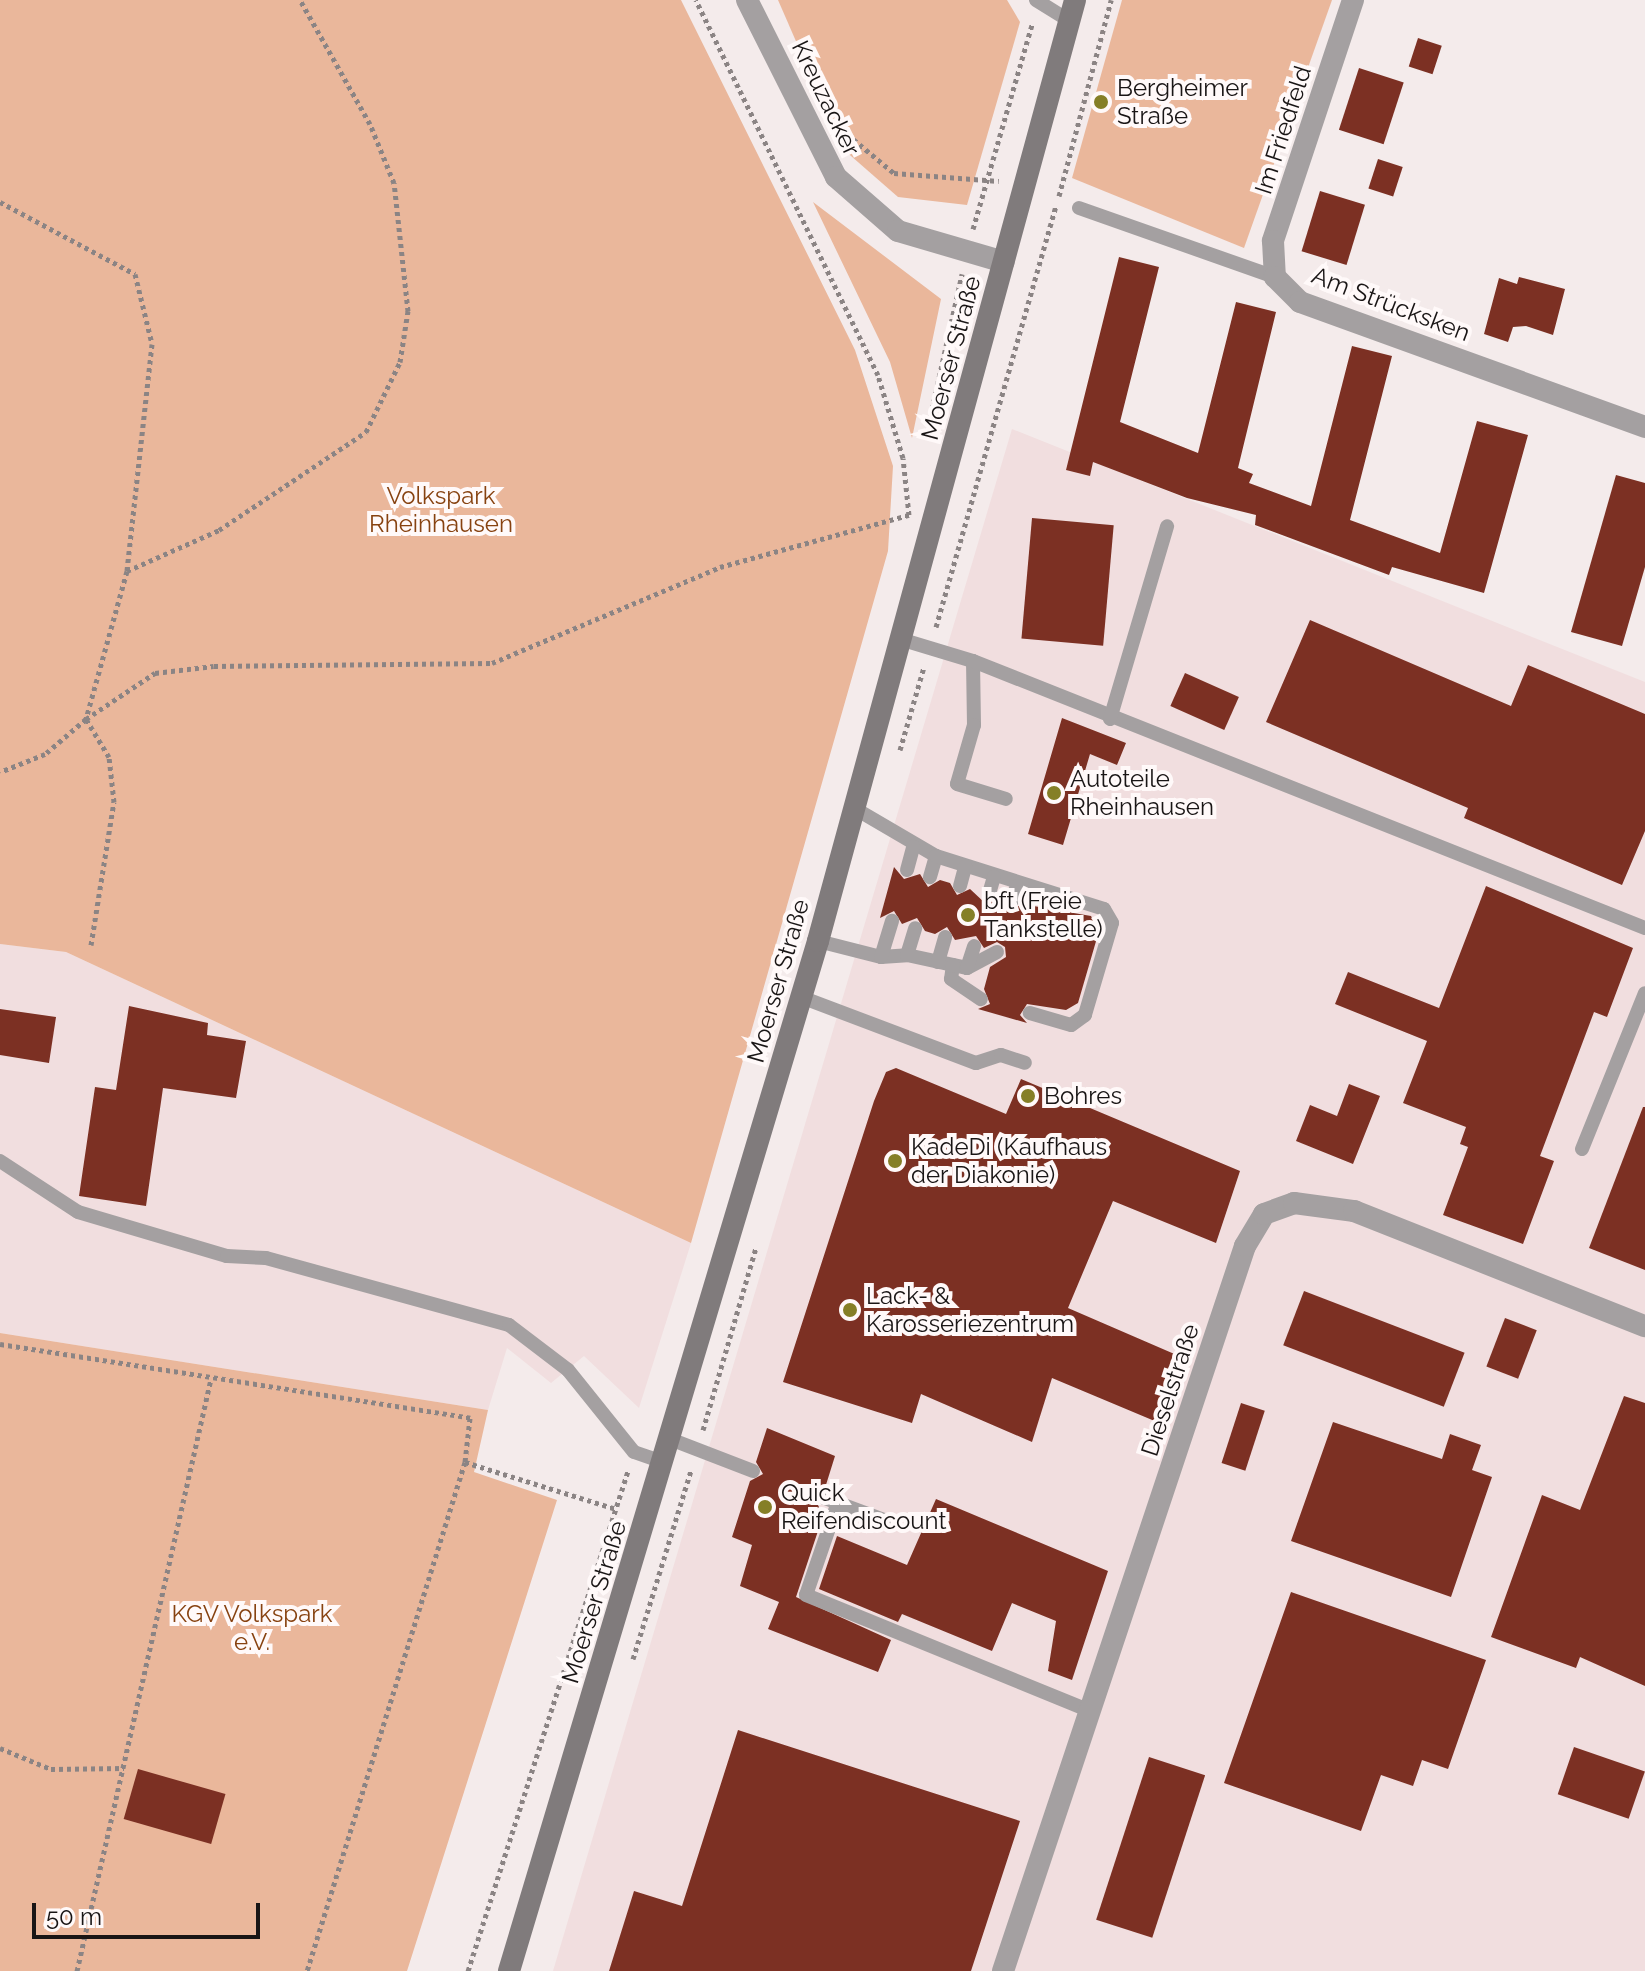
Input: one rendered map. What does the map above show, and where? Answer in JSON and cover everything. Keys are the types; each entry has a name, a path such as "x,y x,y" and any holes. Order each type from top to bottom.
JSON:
{"main road":[{"name":"Moerser Straße","path":"509,1971 818,941 1072,11"}],"street":[{"name":"Kreuzacker","path":"747,0 836,177 898,231 1004,262"},
{"name":"Im Friedfeld","path":"1275,277 1273,241 1353,0"},
{"name":"Am Strücksken","path":"1275,277 1300,302 1645,427"},
{"name":"Dieselstraße","path":"1003,1971 1245,1246 1264,1214 1294,1203 1354,1211 1645,1326"}],"lane":[{"path":"1037,2 1072,11"},
{"name":"Am Strücksken","path":"1079,208 1275,277"},
{"path":"1110,719 1167,526"},
{"path":"900,639 973,661 1110,719 1645,928"},
{"path":"973,661 974,725 957,784 1006,799"},
{"path":"854,808 913,847 1017,886 1104,909 1112,923 1085,1015 1071,1025 1030,1013"},
{"path":"907,870 913,847"},
{"path":"930,877 936,856"},
{"path":"960,886 965,867"},
{"path":"989,894 994,877"},
{"path":"1012,901 1017,886"},
{"path":"881,957 892,921"},
{"path":"907,955 915,928"},
{"path":"945,937 953,965 951,979 981,999"},
{"path":"818,941 881,957 907,955 953,965 997,952"},
{"path":"953,965 974,946"},
{"path":"1582,1149 1645,993"},
{"path":"801,997 976,1063 1001,1055 1025,1063"},
{"path":"0,1161 78,1212 509,1325 568,1370 634,1452 663,1462"},
{"path":"670,1439 753,1471"},
{"path":"822,1497 892,1523"},
{"path":"838,1502 806,1595 1090,1711"}],"path":[{"path":"127,571 219,530 366,432 400,362 408,311 394,183 370,124 300,0"},
{"path":"696,0 878,375 903,458 909,515"},
{"path":"1057,200 1111,0"},
{"path":"926,438 985,179 1037,2"},
{"path":"834,124 894,173 985,179"},
{"path":"0,202 115,259 135,274 147,304 152,344 149,416 127,571 86,719 109,757 114,802 91,945"},
{"path":"905,530 916,484"},
{"path":"0,772 45,754 86,719 155,673 214,666 492,663 720,567 909,515"},
{"path":"0,1344 470,1418 465,1462 307,1971"},
{"path":"77,1971 211,1379"},
{"path":"468,1971 634,1452"},
{"path":"465,1462 616,1509"},
{"path":"0,1748 51,1769 124,1768"}],"shaded area":[{"path":"1012,429 1645,682 1645,1971 553,1971"},
{"path":"0,944 66,952 691,1243 639,1408 584,1356 551,1383 507,1348 488,1410 0,1333"}],"green space":[{"name":"Volkspark Rheinhausen","path":"0,0 681,0 855,350 893,466 888,551 691,1243 66,952 0,944"},
{"path":"778,0 1007,0 1020,22 967,205 898,197 843,149"},
{"path":"1122,0 1332,0 1244,248 1072,178"},
{"path":"813,202 941,299 912,438 890,362"},
{"name":"KGV Volkspark e.V.","path":"0,1333 488,1410 474,1472 557,1500 407,1971 0,1971"}],"building":[{"path":"1418,38 1442,46 1433,74 1409,67"},
{"path":"1359,68 1404,83 1384,144 1339,130"},
{"path":"1378,159 1403,167 1393,197 1368,188"},
{"path":"1320,191 1365,205 1347,265 1302,251"},
{"path":"1119,257 1159,267 1120,422 1198,453 1236,302 1276,312 1238,468 1253,474 1249,483 1311,506 1352,346 1392,356 1350,520 1440,553 1477,421 1528,435 1484,593 1392,567 1389,575 1255,525 1256,515 1187,498 1093,462 1090,476 1066,470"},
{"path":"1519,277 1565,289 1553,335 1526,326 1513,327 1508,342 1484,334 1499,278 1517,284"},
{"path":"1616,475 1645,483 1645,567 1622,646 1571,632"},
{"path":"1032,518 1114,525 1103,646 1021,639"},
{"path":"1310,620 1511,706 1528,665 1645,714 1645,831 1622,885 1464,818 1468,808 1266,722"},
{"path":"1185,673 1239,697 1224,730 1170,706"},
{"path":"1062,718 1126,743 1117,765 1090,754 1063,845 1028,834"},
{"path":"894,867 904,879 920,874 928,887 940,880 950,883 957,895 970,889 985,903 1002,898 1010,911 1022,904 1091,916 1099,931 1078,1003 1066,1010 1027,1004 1020,1015 1027,1023 978,1009 990,1004 984,989 990,967 1006,957 1005,947 997,942 984,948 976,936 955,940 947,927 935,934 925,931 917,918 902,924 894,911 880,918"},
{"path":"1486,886 1633,948 1607,1017 1594,1012 1540,1156 1554,1161 1523,1244 1443,1215 1468,1147 1460,1144 1466,1127 1403,1103 1427,1041 1335,1004 1348,972 1439,1008"},
{"path":"129,1006 208,1023 207,1035 246,1041 236,1098 163,1088 146,1206 79,1196 95,1087 116,1090"},
{"path":"0,1009 56,1017 49,1063 0,1055"},
{"path":"896,1068 1006,1114 1021,1079 1240,1171 1216,1243 1113,1201 1068,1308 1179,1356 1157,1422 1052,1378 1032,1442 921,1394 912,1423 783,1382 874,1101 886,1072"},
{"path":"1349,1084 1380,1096 1353,1164 1296,1141 1310,1105 1337,1116"},
{"path":"1645,1107 1645,1270 1589,1248"},
{"path":"1304,1291 1465,1353 1444,1407 1283,1345"},
{"path":"1505,1318 1537,1330 1518,1379 1486,1367"},
{"path":"1624,1396 1645,1403 1645,1686 1580,1657 1576,1668 1491,1637 1542,1495 1580,1510"},
{"path":"1241,1403 1265,1411 1245,1471 1222,1463"},
{"path":"1333,1422 1442,1459 1450,1434 1481,1445 1472,1470 1492,1477 1451,1597 1291,1541"},
{"path":"767,1428 835,1456 825,1488 812,1494 819,1507 813,1526 819,1528 796,1597 891,1640 878,1672 768,1629 779,1602 740,1586 752,1545 732,1537 750,1481 763,1474 756,1462"},
{"path":"936,1499 1108,1571 1072,1680 1048,1671 1056,1621 1012,1603 992,1651 902,1614 898,1622 819,1589 837,1536 907,1565"},
{"path":"1291,1592 1486,1660 1448,1769 1422,1760 1413,1786 1381,1775 1361,1831 1224,1783"},
{"path":"738,1730 1020,1821 971,1971 609,1971 634,1891 682,1906"},
{"path":"1574,1747 1645,1771 1629,1819 1558,1794"},
{"path":"1149,1757 1205,1775 1152,1938 1096,1920"},
{"path":"138,1769 225,1794 211,1844 124,1819"}],"place":[{"name":"Bergheimer Straße","path":"1101,102"},
{"name":"Autoteile Rheinhausen","path":"1054,793"},
{"name":"bft (Freie Tankstelle)","path":"968,915"},
{"name":"Bohres","path":"1028,1096"},
{"name":"KadeDi (Kaufhaus der Diakonie)","path":"895,1161"},
{"name":"Lack- & Karosseriezentrum","path":"850,1310"},
{"name":"Quick Reifendiscount","path":"765,1507"}]}
